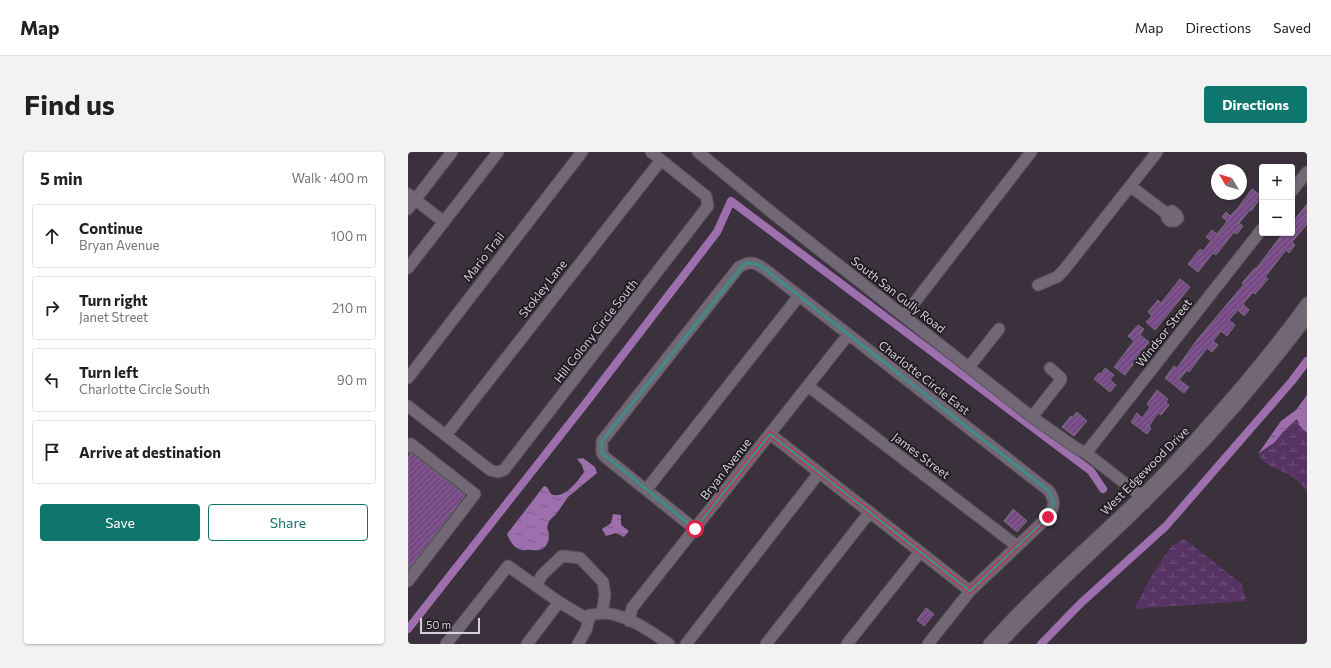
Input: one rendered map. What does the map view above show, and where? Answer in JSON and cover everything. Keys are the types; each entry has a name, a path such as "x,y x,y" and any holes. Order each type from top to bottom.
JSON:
{"street":[{"path":"408,209 412,197 452,152"},
{"path":"408,268 498,152"},
{"name":"Mario Trail","path":"408,378 582,152"},
{"path":"651,152 661,160"},
{"name":"South San Gully Road","path":"698,152 775,215 1032,417 1086,454 1135,491 1142,500"},
{"path":"904,316 1031,152"},
{"path":"1038,285 1057,277 1157,152"},
{"name":"Hill Colony Circle South","path":"446,435 490,470 498,472 504,470 516,455 708,206 706,196 661,160"},
{"name":"Stokley Lane","path":"446,435 661,160"},
{"path":"1295,187 1307,172"},
{"path":"1130,186 1166,213"},
{"path":"412,197 444,222"},
{"name":"Windsor Street","path":"1086,454 1259,233"},
{"name":"Charlotte Circle East","path":"695,529 605,457 602,453 602,441 739,267 745,263 752,263 757,264 766,270 1049,491 1054,503 1052,512 1017,546"},
{"path":"646,490 798,296"},
{"name":"West Edgewood Drive","path":"1000,644 1142,500 1242,386 1307,303"},
{"name":"West Edgewood Drive","path":"989,644 1035,595 1192,455 1233,410 1307,318"},
{"path":"969,367 999,328"},
{"name":"Bryan Avenue","path":"629,621 632,608 848,335"},
{"path":"1032,417 1061,380 1061,378 1050,368"},
{"name":"James Street","path":"808,386 1017,546"},
{"path":"408,406 446,435"},
{"path":"770,434 970,591"},
{"path":"408,447 411,444 475,494 408,581"},
{"path":"686,644 819,473"},
{"path":"766,644 870,512"},
{"path":"928,644 970,591 1017,546"},
{"path":"847,644 920,552"},
{"path":"536,586 542,575 562,556 580,558 603,582 604,595 602,613"},
{"path":"446,644 508,566 559,602 589,620"},
{"path":"527,644 559,602"},
{"path":"578,644 586,630 590,615 602,613 617,616 629,621 651,632 669,644"}],"highlighted area":[{"path":"745,263 757,264 766,270 1049,491 1054,503 1048,517 970,591 770,434 695,529 602,453 602,441"}],"green space":[{"path":"1298,419 1300,425 1307,433 1307,491 1295,478 1270,466 1258,455 1275,442 1283,432"},
{"path":"1184,539 1242,584 1246,601 1134,609 1156,568 1172,546"}],"water":[{"path":"1307,395 1307,433 1299,425 1297,419 1275,442 1258,454 1281,421 1296,410"},
{"path":"583,458 595,467 597,473 568,497 557,513 549,521 547,528 549,538 547,545 542,549 536,550 523,550 517,548 511,542 507,534 544,486 547,487 551,494 556,495 565,492 574,485 584,472 582,465 577,459"},
{"path":"613,514 621,515 621,525 629,531 624,537 616,533 606,536 602,529 611,523"}],"building":[{"path":"1252,189 1259,194 1259,200 1239,223 1243,226 1237,234 1234,232 1216,255 1213,253 1198,272 1188,264 1200,249 1203,251 1211,241 1206,237 1212,230 1217,234 1225,224 1227,221 1222,217 1226,212 1230,216 1244,200 1247,200 1247,196"},
{"path":"1307,204 1307,224 1292,242 1295,245 1289,253 1286,250 1265,277 1268,279 1255,294 1253,292 1243,304 1249,310 1244,316 1238,310 1229,320 1235,325 1227,336 1221,331 1213,341 1218,345 1212,352 1207,348 1189,372 1187,370 1179,380 1189,387 1184,393 1165,378 1174,366 1177,368 1197,340 1244,284 1242,283 1255,268 1256,269 1281,236 1295,236 1295,219"},
{"path":"1180,279 1190,287 1155,330 1146,322 1152,316 1148,312 1158,300 1161,303"},
{"path":"1138,325 1144,329 1140,335 1149,342 1125,375 1114,367 1134,341 1128,336"},
{"path":"1105,368 1114,375 1110,380 1116,385 1110,392 1094,379 1099,373 1101,374"},
{"path":"1157,390 1168,399 1166,402 1169,405 1161,415 1158,413 1149,426 1151,428 1147,434 1131,422 1137,413 1142,418 1150,407 1147,404"},
{"path":"1077,412 1087,421 1074,436 1062,427 1071,416 1072,418"},
{"path":"411,453 465,495 408,570 408,457"},
{"path":"1013,509 1027,521 1017,532 1004,521"},
{"path":"926,608 934,614 924,626 917,620"}],"waterway":[{"path":"408,629 585,404 717,232 731,201 1091,471 1103,489"},
{"path":"1041,644 1081,603 1166,526 1292,381 1307,361"}],"route":[{"path":"695,529 770,434 970,591 1048,517"}]}
